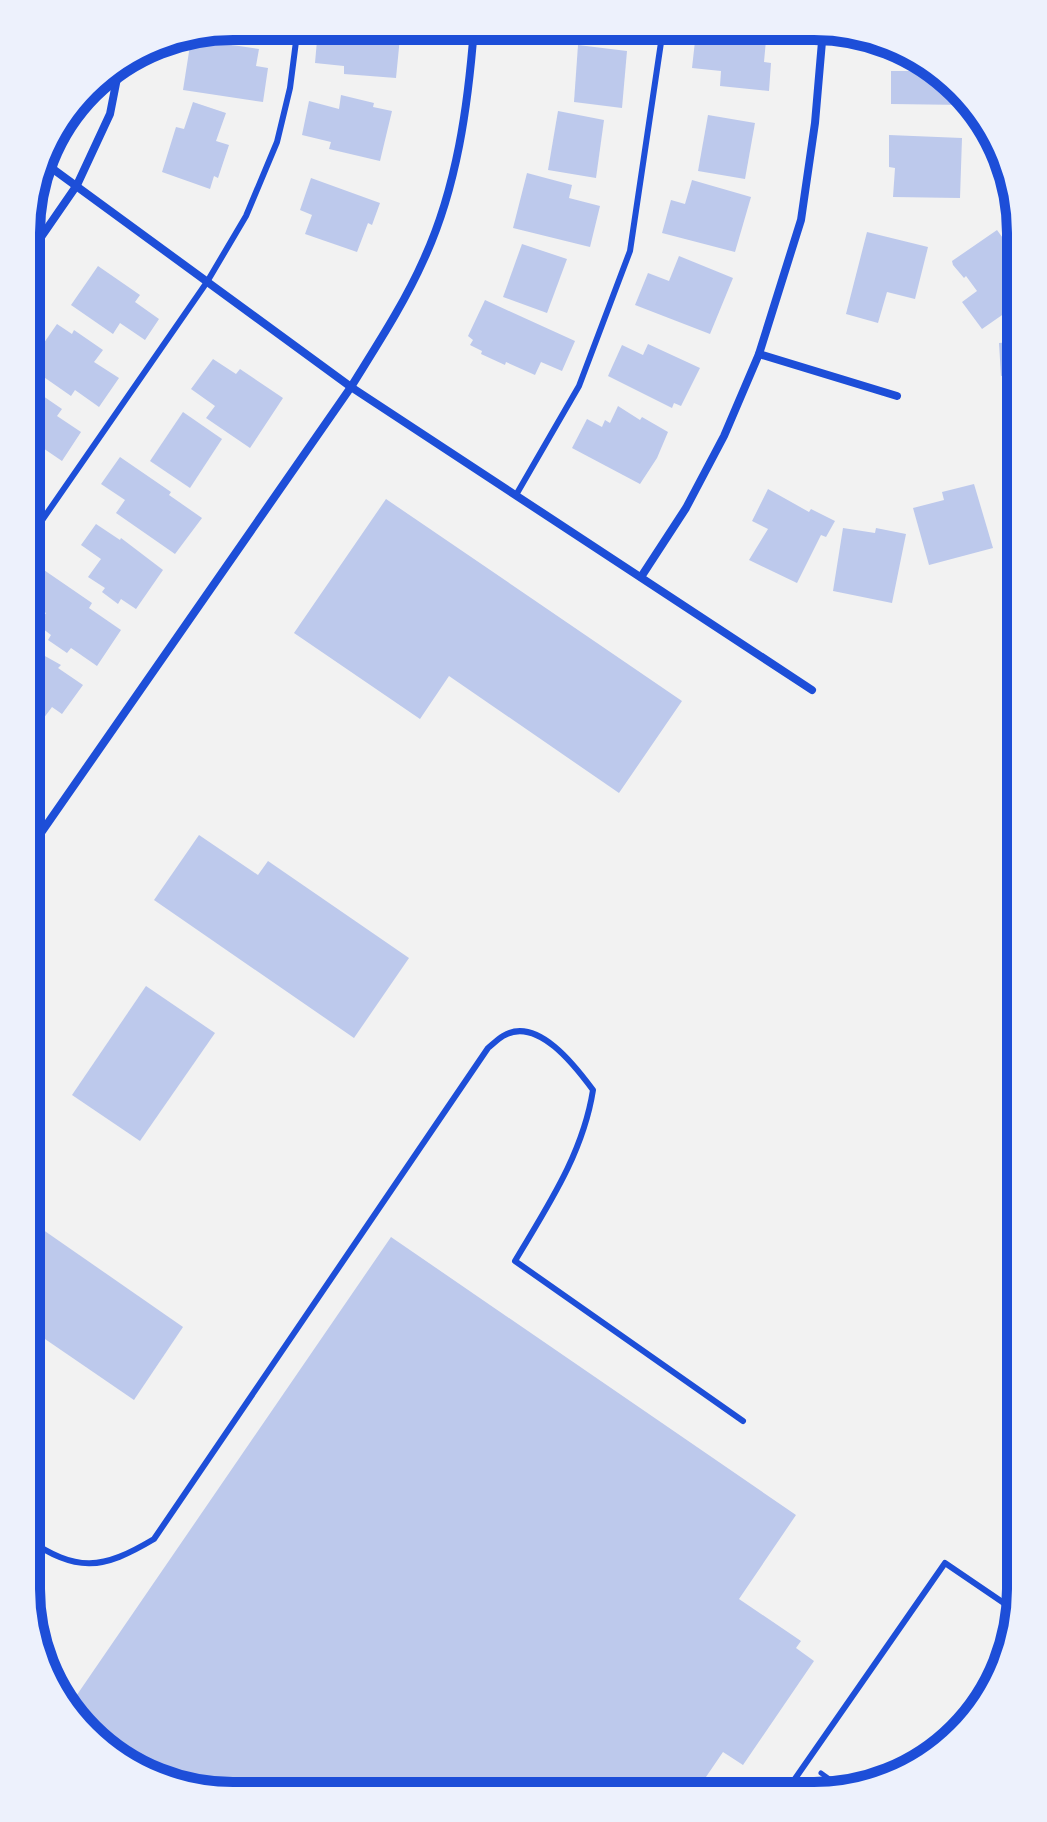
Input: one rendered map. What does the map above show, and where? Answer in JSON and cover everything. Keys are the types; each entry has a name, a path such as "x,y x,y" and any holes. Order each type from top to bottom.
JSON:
{"street":[{"path":"40,834 351,387 390,326 425,258 451,182 469,101 473,40"},
{"path":"641,577 686,508 724,436 759,354 801,220 815,123 822,41"},
{"path":"40,239 77,185 110,114 117,79"},
{"path":"52,168 351,387 812,690"},
{"path":"759,354 897,396"}],"lane":[{"path":"40,523 207,282 246,216 277,142 290,88 296,40"},
{"path":"516,495 579,386 630,251 661,40"},
{"path":"40,1548 66,1561 93,1564 125,1557 154,1539 488,1048 505,1034 524,1032 548,1040 575,1065 593,1090 589,1119 577,1151 515,1261 743,1421"},
{"path":"40,1554 43,1550"},
{"path":"793,1782 945,1563 1006,1605"}],"path":[{"path":"806,1763 832,1781"}],"building":[{"path":"317,40 400,40 396,78 344,74 344,66 315,63"},
{"path":"695,40 766,40 764,62 771,63 769,91 720,86 721,71 692,68"},
{"path":"210,42 259,49 256,66 268,68 263,102 183,90 190,46"},
{"path":"578,45 627,51 622,108 574,102"},
{"path":"909,66 921,73 958,105 891,104 891,71 909,71"},
{"path":"341,95 392,111 380,161 329,149 331,142 302,135 309,101 339,109"},
{"path":"193,102 226,113 216,141 229,145 218,178 214,176 210,189 162,172 176,127 184,129"},
{"path":"558,111 604,120 596,178 548,170"},
{"path":"708,115 755,123 745,179 698,171"},
{"path":"889,135 962,138 960,198 893,197 895,168 889,167"},
{"path":"527,173 572,185 569,198 600,206 590,247 513,228"},
{"path":"311,178 380,203 357,252 305,234 312,215 300,210"},
{"path":"692,180 751,197 735,252 662,233 671,200 685,204"},
{"path":"997,230 1007,244 1007,312 982,329 962,302 977,291 952,261"},
{"path":"867,232 928,247 915,299 887,292 878,323 846,314"},
{"path":"522,244 567,259 547,313 503,297"},
{"path":"679,256 733,278 710,334 635,305 648,273 669,281"},
{"path":"98,266 140,295 135,302 159,319 145,340 120,323 113,334 71,305"},
{"path":"485,300 575,341 562,371 541,362 535,375 481,354 482,351 470,345 473,340 468,336"},
{"path":"57,324 72,334 74,330 103,350 94,362 119,378 99,407 75,390 71,396 40,374 40,349"},
{"path":"1007,342 1007,375 1001,376 999,343"},
{"path":"648,344 700,368 681,406 674,403 672,408 608,376 622,345 643,355"},
{"path":"213,359 236,374 240,369 283,398 250,448 206,418 215,406 191,389"},
{"path":"40,394 62,409 57,416 81,432 62,461 40,446"},
{"path":"618,406 668,432 657,458 640,484 572,448 587,419 602,427 605,420 610,423"},
{"path":"183,412 222,439 190,488 150,461"},
{"path":"120,457 202,518 175,554 116,513 125,500 101,484"},
{"path":"974,484 993,548 929,565 913,508 944,500 942,492"},
{"path":"768,489 809,512 811,509 835,521 826,537 821,535 797,583 749,560 768,529 752,521"},
{"path":"386,499 682,701 619,793 449,676 420,719 294,633"},
{"path":"96,524 121,538 163,570 136,609 121,599 118,604 102,592 105,588 88,577 101,559 81,545"},
{"path":"843,528 875,533 876,528 906,534 892,603 833,591"},
{"path":"40,569 92,603 89,608 121,630 97,666 71,648 67,653 48,640 51,635 40,627 46,613 40,609"},
{"path":"40,653 61,665 58,668 83,685 62,714 52,707 43,719 40,717"},
{"path":"199,835 258,875 268,861 409,958 354,1038 154,900"},
{"path":"146,986 215,1033 140,1141 72,1095"},
{"path":"40,1228 183,1327 134,1400 40,1336"},
{"path":"391,1237 796,1515 739,1599 801,1641 796,1648 814,1661 743,1765 723,1752 703,1782 208,1780 159,1767 126,1749 106,1734 75,1698"}]}
